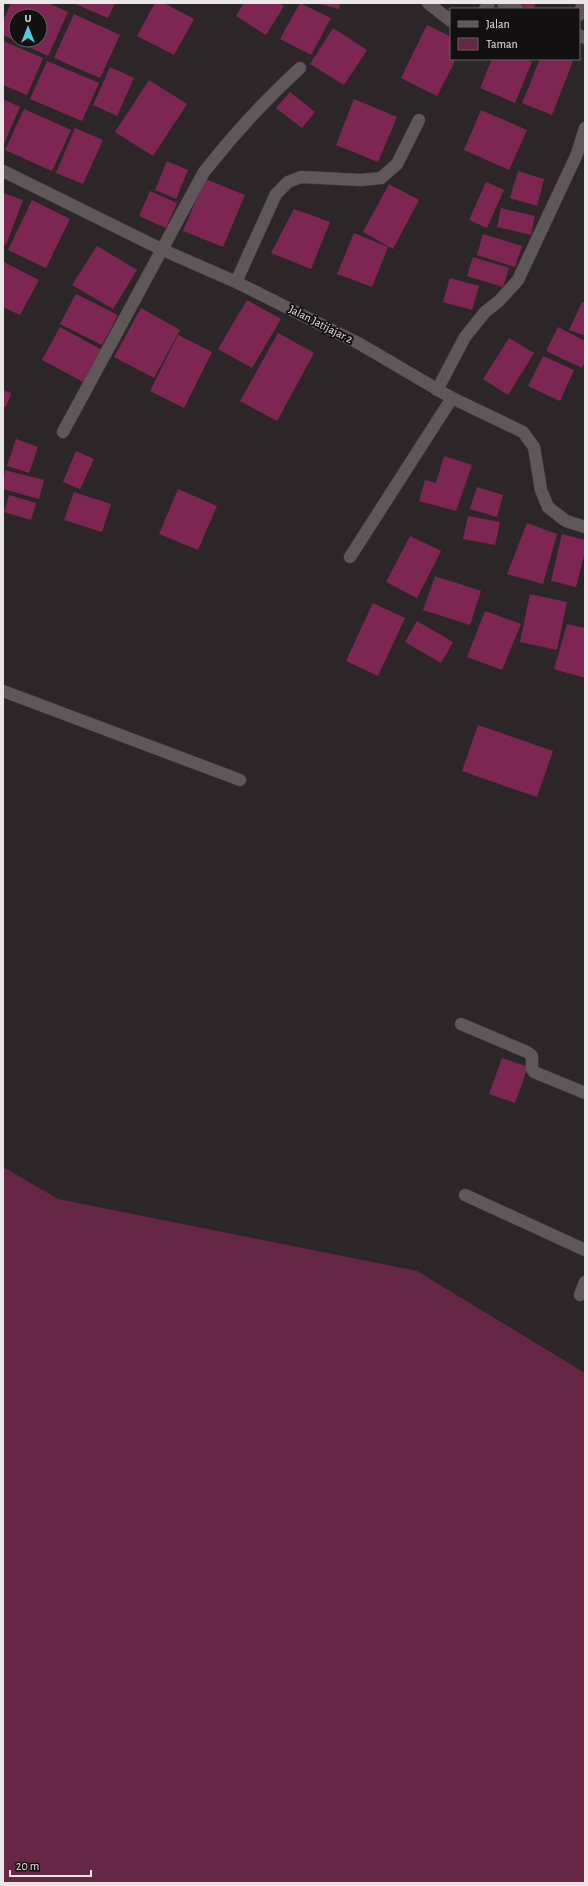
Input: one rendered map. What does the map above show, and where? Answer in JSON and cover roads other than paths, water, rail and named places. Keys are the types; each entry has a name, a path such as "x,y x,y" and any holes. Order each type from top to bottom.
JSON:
{"street":[{"path":"428,3 450,20"},
{"path":"504,3 516,8"},
{"path":"63,432 204,172 232,136 278,88 300,68"},
{"path":"236,282 276,194 288,182 301,177 361,180 381,178 397,164 420,120"},
{"path":"437,390 465,337 485,312 499,301 518,280 577,154 585,128"},
{"name":"Jalan Jatijajar 2","path":"3,171 163,250 236,282 360,344 437,390 523,432 534,447 541,490 548,507 566,520 585,527"},
{"path":"350,557 452,398"},
{"path":"3,691 240,780"},
{"path":"461,1024 527,1052 532,1056 532,1069 534,1072 585,1092"},
{"path":"465,1195 585,1250"},
{"path":"580,1294 585,1282"}]}
